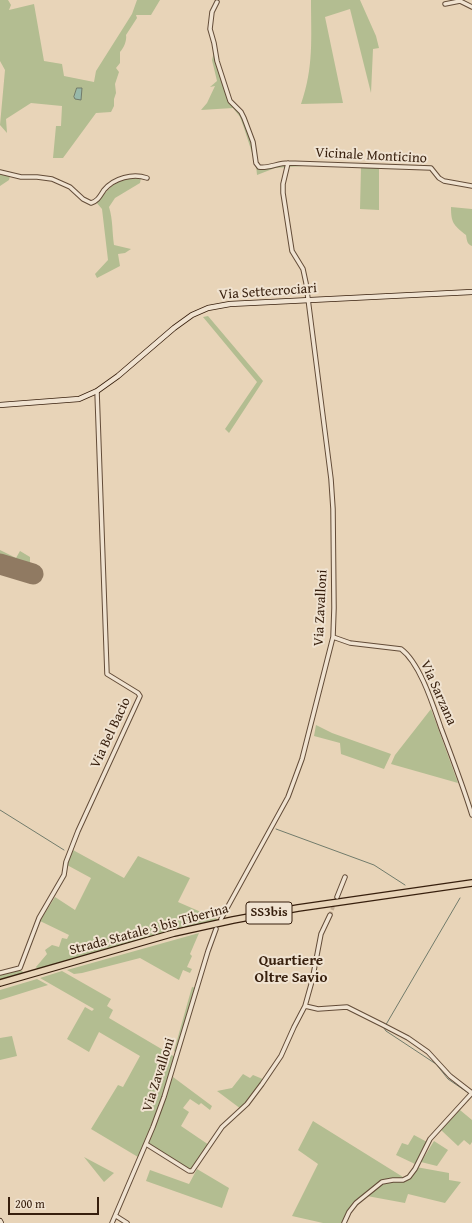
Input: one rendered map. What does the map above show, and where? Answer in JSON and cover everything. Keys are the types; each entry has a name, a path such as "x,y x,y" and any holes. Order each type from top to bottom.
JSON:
{"highway":[{"name":"Strada Statale 3 bis Tiberina","path":"0,986 168,935 233,920 298,908 472,883"},
{"name":"Strada Statale 3 bis Tiberina","path":"72,964 233,923 299,911 472,887"},
{"name":"Strada Statale 3 bis Tiberina","path":"0,983 17,980"}],"main road":[{"name":"Via Settecrociari","path":"0,405 79,399 97,391 118,376 174,328 192,315 208,308 230,304 472,292"}],"street":[{"path":"446,4 460,1 472,7"},
{"name":"Vicinale Monticino","path":"217,2 212,12 210,29 217,60 230,101 241,112 244,118 253,142 256,163 259,168 279,163 431,168 439,178 444,181 472,186"},
{"name":"Via Zavalloni","path":"221,919 288,797 296,777 333,637 334,608 332,501 304,271 292,251 283,193 283,184 288,163"},
{"path":"0,172 21,177 52,179 70,187 83,199 91,203 98,199 108,186 121,178 136,176 147,178"},
{"name":"Via Bel Bacio","path":"0,973 20,968 39,918 64,875 66,862 95,792 140,696 138,693 107,674 97,391"},
{"name":"Via Sarzana","path":"333,637 350,643 401,649 407,654 427,689 462,782 472,815"},
{"path":"337,897 345,877"},
{"path":"146,1144 189,1171 192,1171 222,1127 247,1104 274,1068 305,1006 323,929 330,915"},
{"name":"Via Zavalloni","path":"112,1223 146,1144 164,1097 216,929"},
{"path":"305,1006 318,1009 347,1007 408,1038 428,1052 450,1076 471,1094 430,1139 409,1178 382,1182 356,1203 349,1212 344,1223"},
{"path":"116,1216 127,1223"}],"shaded area":[{"path":"0,0 8,0 11,5 9,10 34,4 44,61 62,64 64,76 94,82 96,71 132,14 137,0 160,0 151,15 136,15 137,18 126,35 125,44 120,52 120,63 116,68 119,72 115,84 116,93 114,106 111,112 96,113 63,158 53,158 56,126 61,126 62,106 31,103 6,119 7,133 0,125 5,70 0,61"},
{"path":"311,0 360,0 376,36 379,48 373,49 371,93 350,9 325,17 343,103 301,104 310,65"},
{"path":"213,43 229,100 241,114 252,142 259,168 263,169 286,164 317,165 275,168 257,175 256,165 244,128 240,117 233,108 201,110 207,103 215,86 210,87 217,81 212,60 214,52"},
{"path":"77,88 82,88 81,100 75,99 74,97"},
{"path":"361,167 379,167 379,210 360,209"},
{"path":"0,174 10,176 9,180 0,186"},
{"path":"132,177 141,178 140,183 115,198 109,207 114,245 131,249 125,253 118,254 120,266 97,278 95,274 108,260 102,209 96,202 111,186 119,181"},
{"path":"451,207 472,209 472,246 469,244 466,235 458,229 452,220"},
{"path":"208,316 263,381 229,433 225,429 257,382 203,317"},
{"path":"0,550 16,558 20,551 30,557 30,565 33,567 33,572 0,560"},
{"path":"431,709 458,783 391,764 395,755"},
{"path":"316,725 332,733 391,754 384,769 341,754 340,743 314,736"},
{"path":"73,850 124,878 138,856 190,878 178,902 217,919 218,921 187,928 182,927 164,932 155,937 38,970 36,967 47,954 45,950 52,945 59,947 62,938 67,939 69,935 40,921 55,897 75,910 91,878 67,865"},
{"path":"199,933 190,954 192,956 187,967 192,969 190,973 183,970 179,980 140,958 82,973 74,974 67,970"},
{"path":"20,970 25,973 0,981 0,975"},
{"path":"62,971 111,999 107,1006 113,1010 109,1018 175,1057 159,1107 138,1157 91,1129 118,1085 123,1087 140,1056 99,1032 89,1052 67,1039 85,1007 92,1011 94,1009 40,978"},
{"path":"37,979 48,985 0,1000 0,990"},
{"path":"192,987 196,988 176,1053 174,1051"},
{"path":"12,1036 17,1056 0,1060 0,1038"},
{"path":"243,1074 250,1078 253,1075 265,1080 241,1109 217,1091 232,1088"},
{"path":"173,1077 212,1106 210,1110 201,1103 199,1105 190,1099 183,1108 189,1112 181,1126 209,1145 192,1171 147,1144"},
{"path":"460,1110 472,1120 472,1142 470,1145 464,1140 458,1146 441,1130"},
{"path":"313,1121 403,1177 407,1177 416,1167 449,1173 449,1180 461,1182 445,1203 408,1194 405,1203 367,1196 354,1208 345,1223 323,1223 292,1216 318,1164 298,1150"},
{"path":"414,1135 427,1142 415,1164 396,1155 402,1143 408,1145"},
{"path":"434,1141 448,1150 437,1166 421,1162"},
{"path":"84,1157 114,1173 104,1182"},
{"path":"197,1169 229,1188 222,1208 146,1181 150,1170 189,1184"}],"waterway":[{"path":"0,810 64,850"},
{"path":"276,829 374,865 405,885"},
{"path":"460,898 384,1028 386,1031 436,1064 448,1079 470,1094"}],"runway":[{"path":"0,564 33,574"}],"tunnel":[{"path":"330,915 337,897"}],"district":[{"name":"Quartiere Oltre Savio","path":"291,970"}]}
